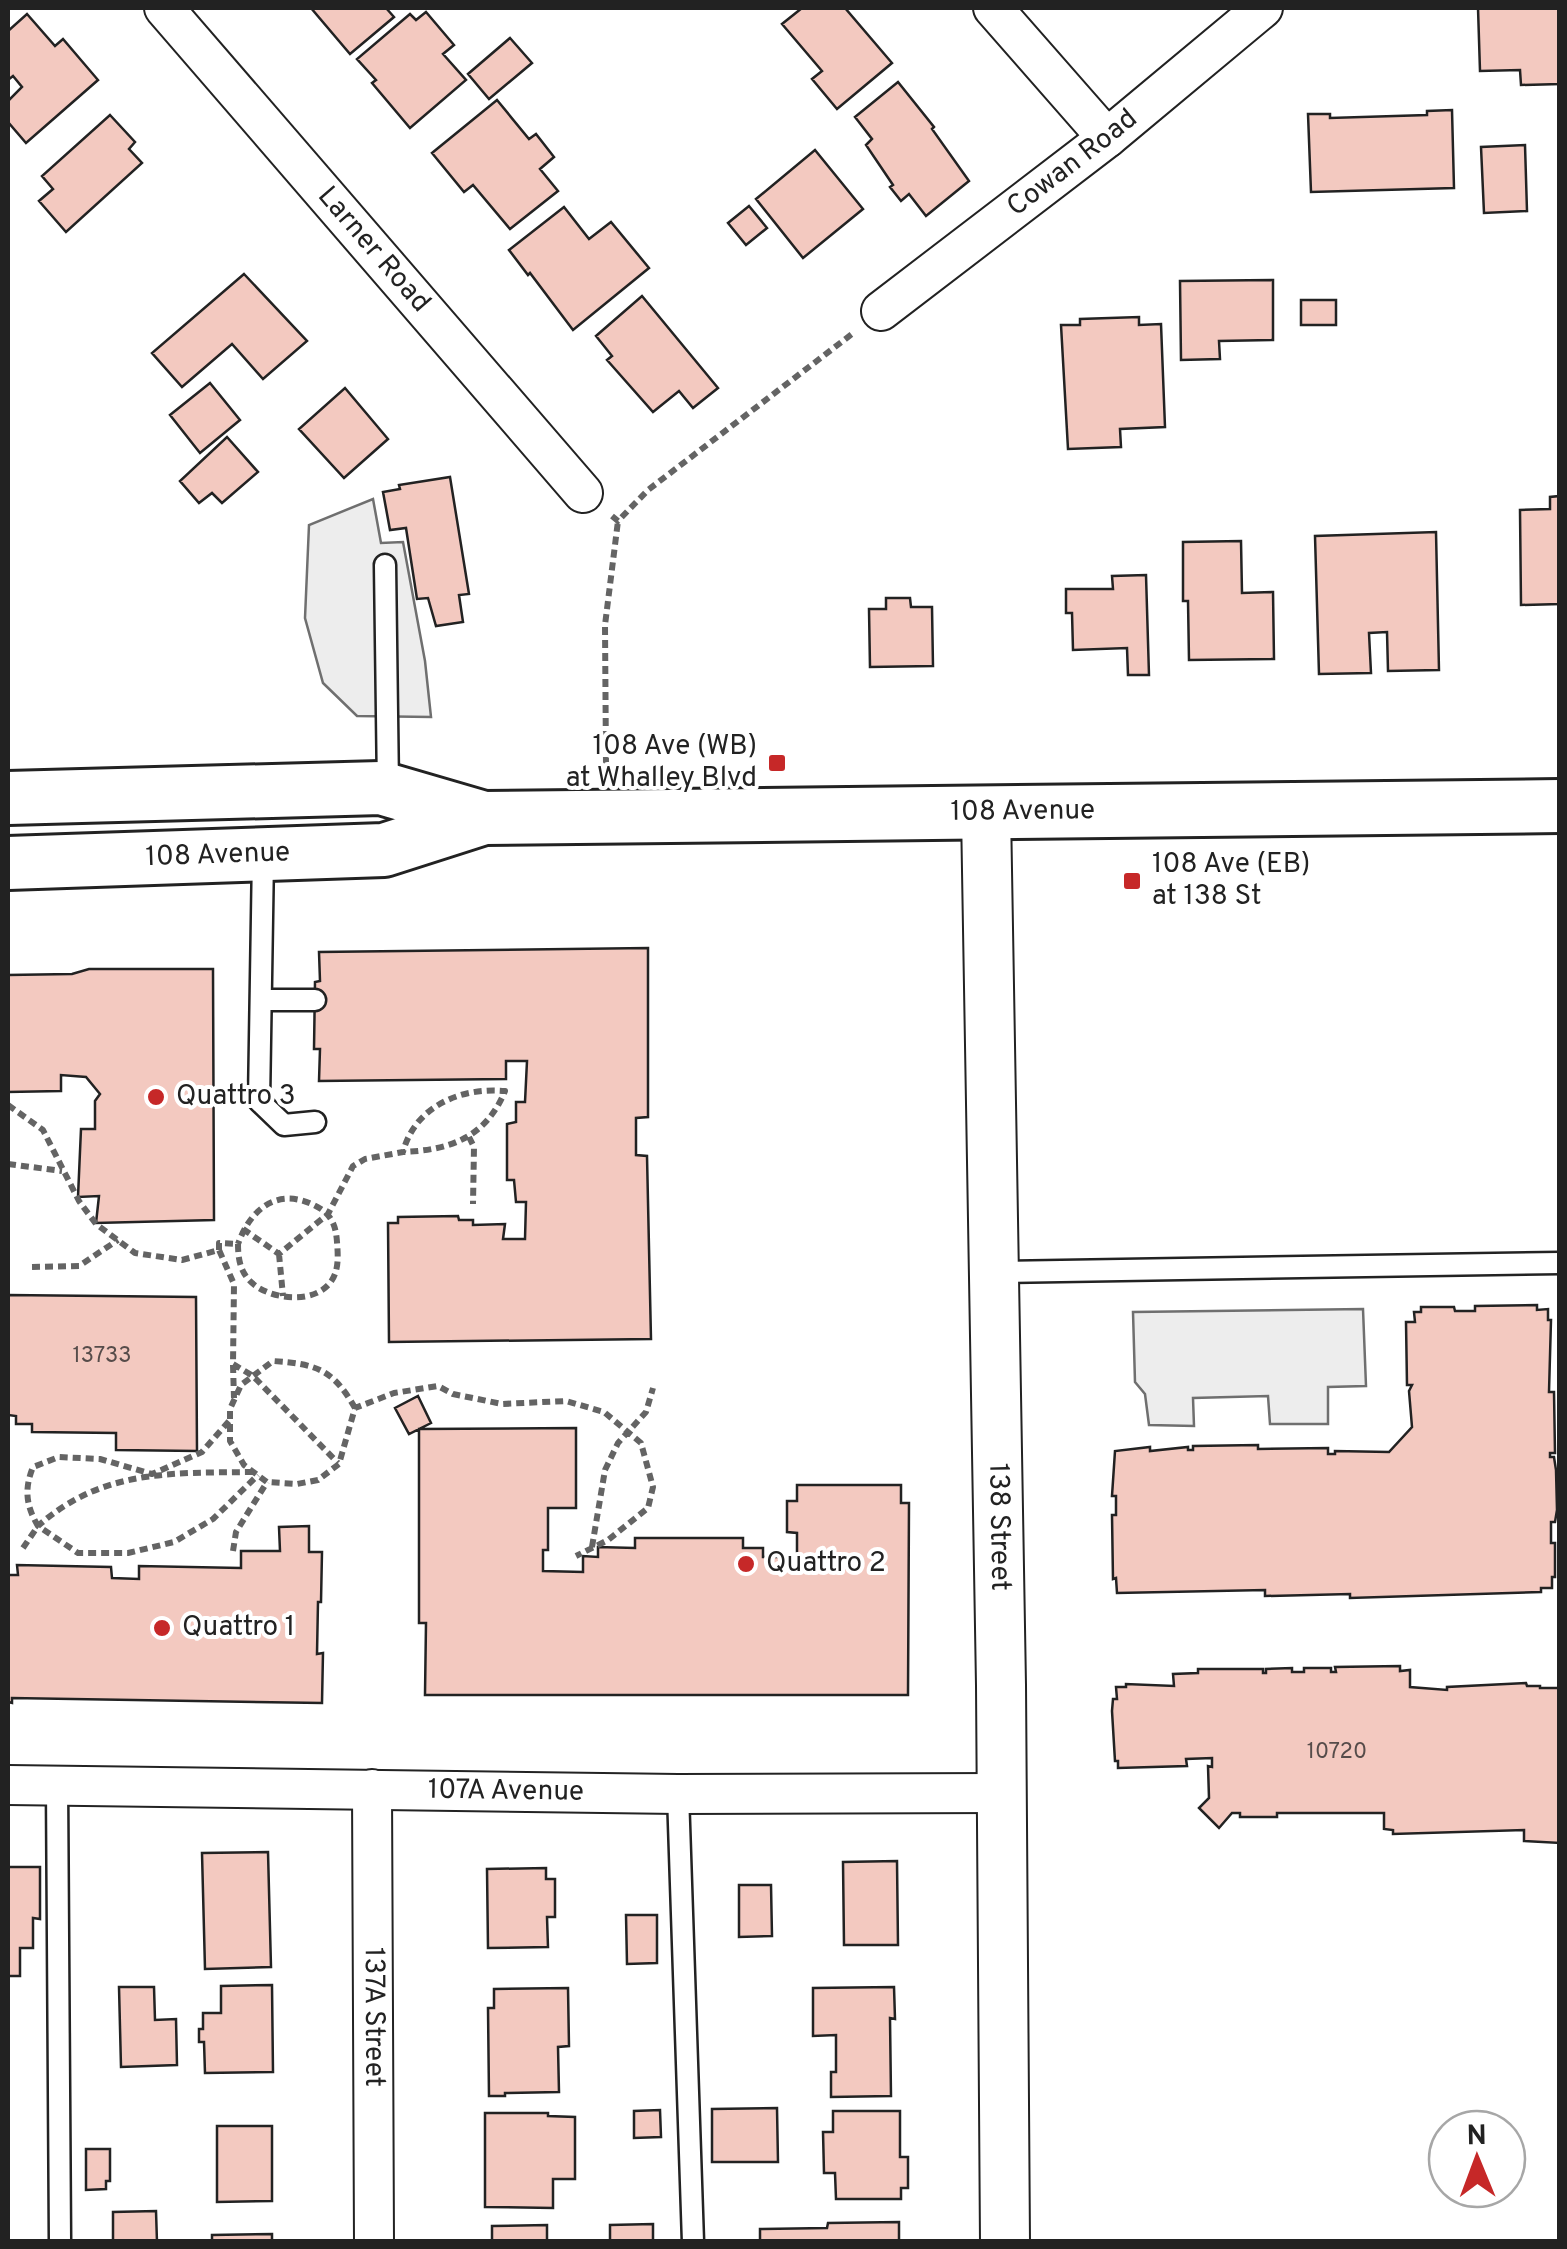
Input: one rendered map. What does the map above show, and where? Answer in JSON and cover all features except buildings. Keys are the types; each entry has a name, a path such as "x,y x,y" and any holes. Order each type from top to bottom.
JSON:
{"main road":[{"name":"108 Avenue","path":"8,798 388,790 484,818 1560,806"},
{"name":"108 Avenue","path":"8,863 384,850 484,818"}],"street":[{"name":"Larner Road","path":"164,8 583,493"},
{"path":"994,8 1107,138"},
{"name":"Cowan Road","path":"881,312 1107,138 1262,8"},
{"name":"138 Street","path":"986,812 1004,2242"},
{"name":"107A Avenue","path":"8,1784 678,1794 1001,1793"},
{"name":"137A Street","path":"372,1789 374,2242"}],"lane":[{"path":"385,565 388,790"},
{"path":"263,854 259,1100 284,1125 315,1122"},
{"path":"262,1000 315,1000"},
{"path":"994,1272 1560,1262"},
{"path":"57,1786 60,2242"},
{"path":"678,1794 693,2242"}],"path":[{"path":"606,765 604,625 618,521 648,490 881,312"},
{"path":"583,493 618,521"},
{"path":"279,1254 328,1214 353,1166 364,1158 427,1151 469,1137 496,1112 505,1092 466,1091 443,1101 408,1135 403,1152"},
{"path":"8,1105 43,1130 79,1202 96,1224 134,1253 182,1260 219,1250"},
{"path":"469,1137 474,1147 473,1204"},
{"path":"8,1164 64,1172"},
{"path":"283,1199 300,1200 328,1214 337,1238 338,1261 331,1282 301,1297 264,1292 247,1279 238,1261 238,1244 243,1229 263,1205 283,1199"},
{"path":"243,1229 279,1254 283,1296"},
{"path":"32,1267 79,1266 118,1240"},
{"path":"234,1401 242,1385 273,1361 312,1363 342,1385 355,1408 339,1464 318,1480 296,1484 267,1482 244,1465 230,1441 234,1284 219,1243 238,1244"},
{"path":"233,1364 253,1376 339,1464"},
{"path":"355,1408 394,1393 438,1386 453,1394 502,1404 566,1401 604,1412 641,1443 653,1487 648,1508 608,1540 576,1556"},
{"path":"592,1548 605,1470 618,1443 646,1412 653,1388"},
{"path":"23,1548 38,1526 65,1503 152,1474 202,1452 230,1420"},
{"path":"59,1457 100,1459 152,1474 256,1474 213,1519 174,1542 128,1553 78,1553 38,1526 25,1486 33,1467 59,1457"},
{"path":"233,1551 236,1532 267,1482"}],"shaded area":[{"path":"373,499 381,543 403,542 431,717 357,716 323,683 305,618 309,525"},
{"path":"1363,1309 1366,1386 1328,1387 1328,1424 1270,1424 1268,1396 1193,1398 1194,1426 1149,1425 1145,1394 1135,1382 1133,1312"}],"place":[{"name":"108 Ave (WB) at Whalley Blvd","path":"777,763"},
{"name":"108 Ave (EB) at 138 St","path":"1132,881"},
{"name":"Quattro 3","path":"156,1097"},
{"name":"Quattro 2","path":"746,1564"},
{"name":"Quattro 1","path":"162,1628"}]}
